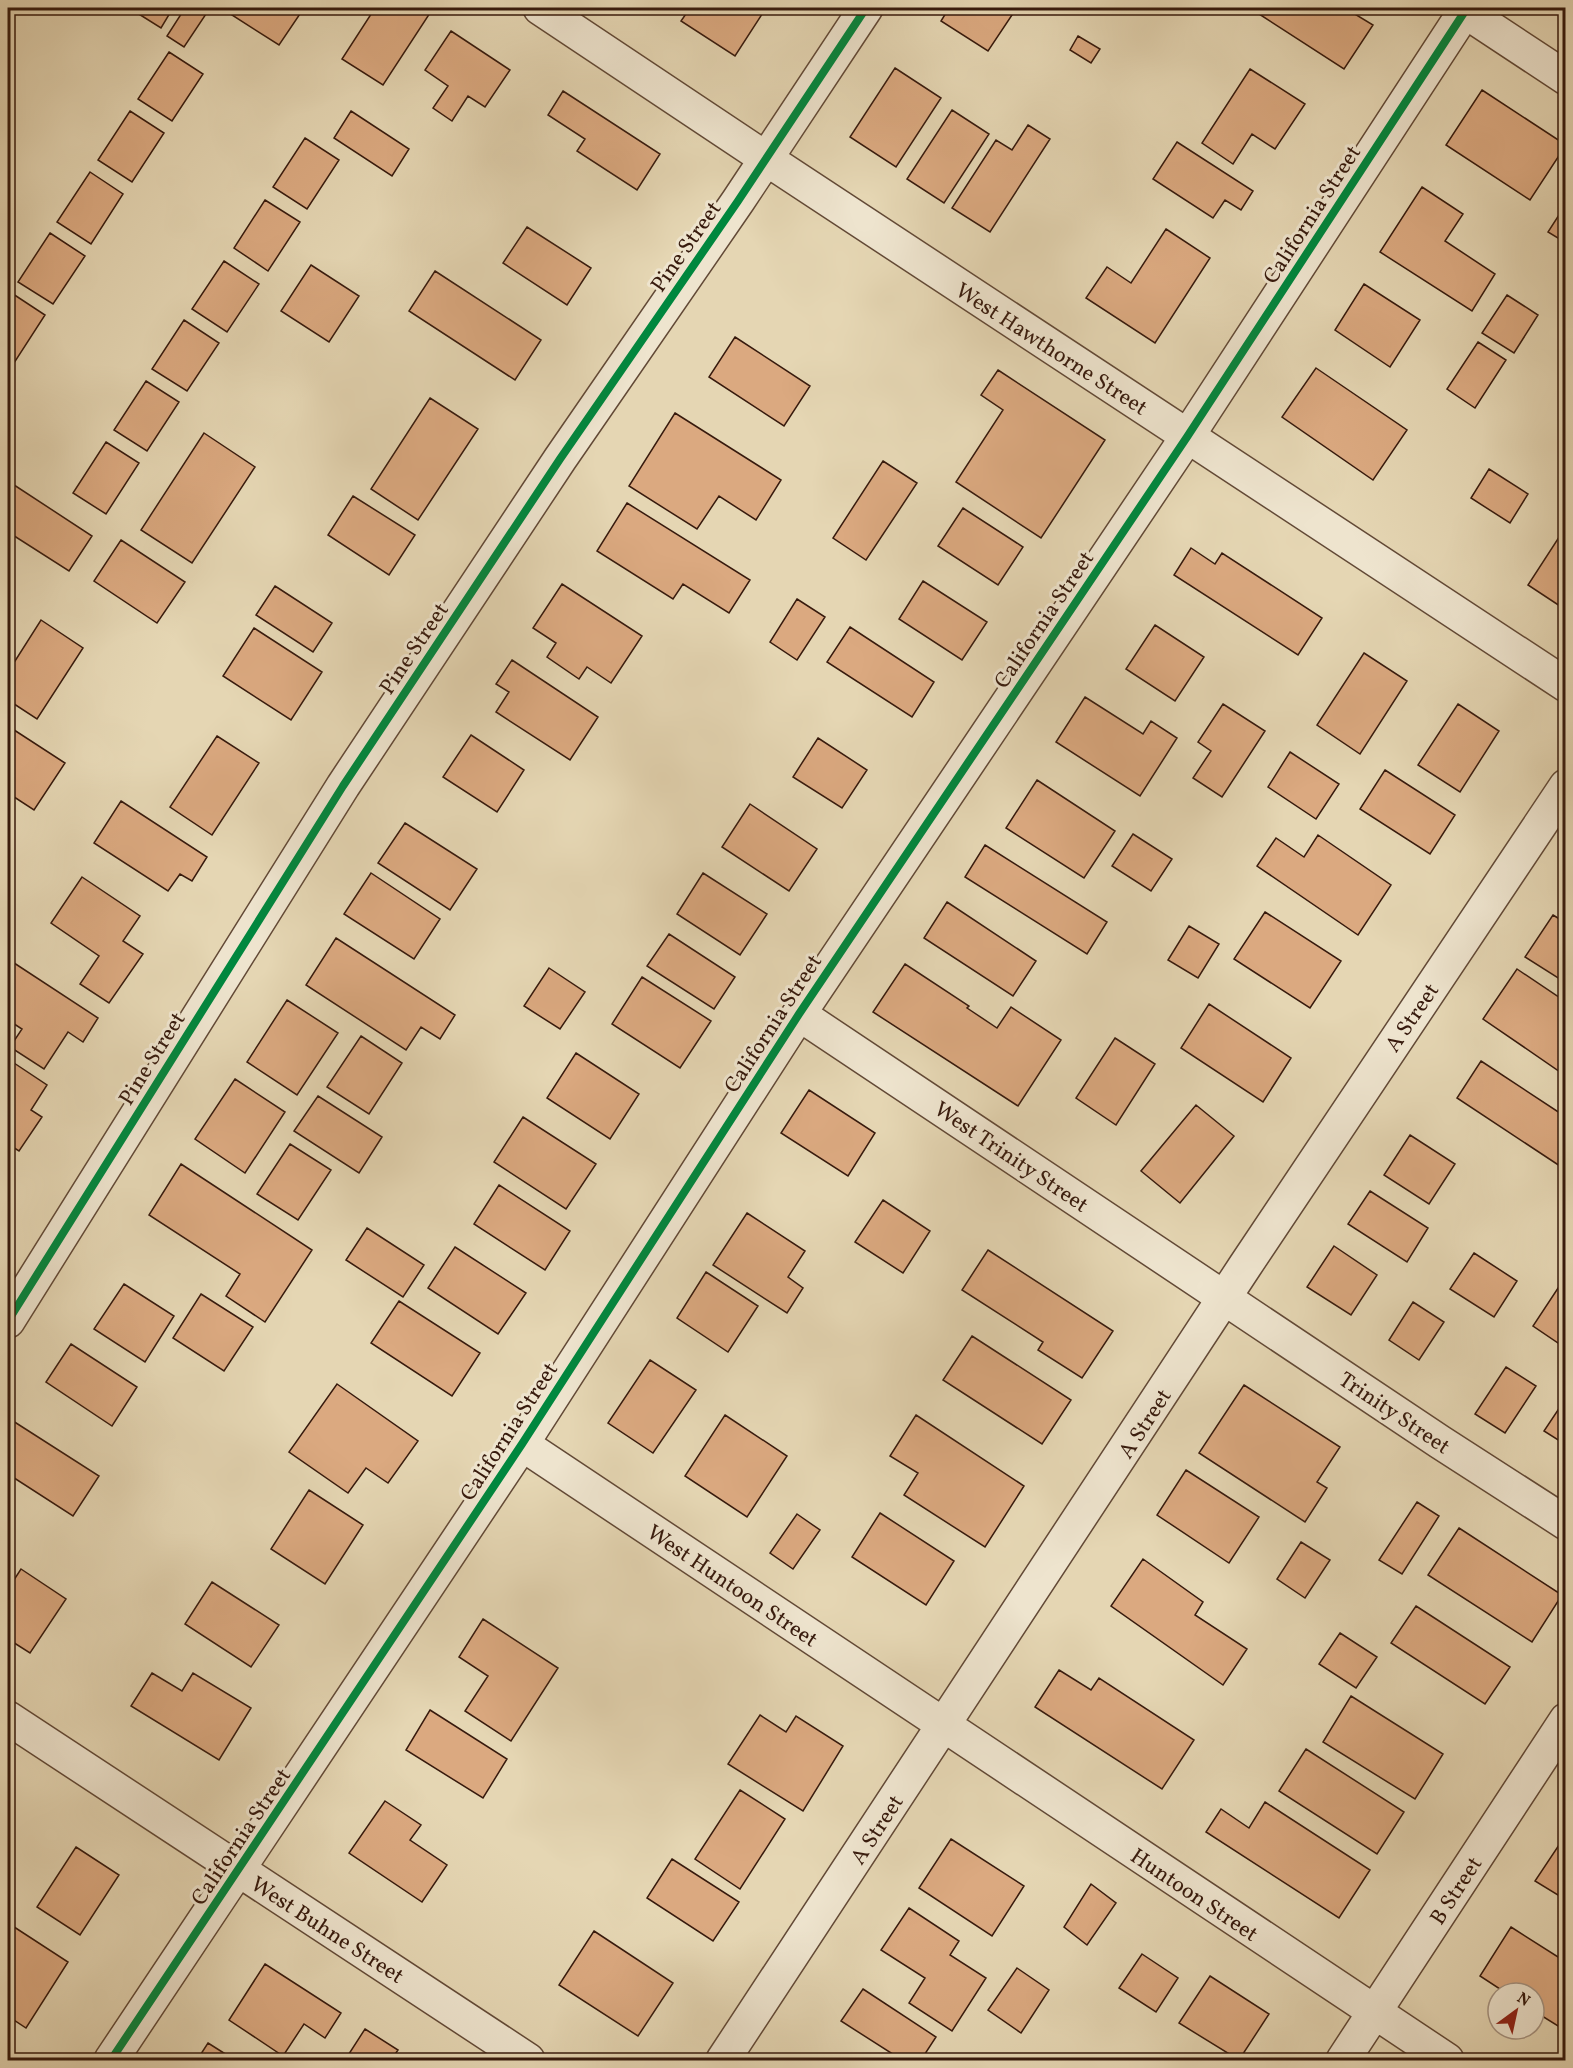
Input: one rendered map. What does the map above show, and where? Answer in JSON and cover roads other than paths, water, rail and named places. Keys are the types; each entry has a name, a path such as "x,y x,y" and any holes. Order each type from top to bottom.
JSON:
{"street":[{"name":"West Hawthorne Street","path":"540,8 1566,685"},
{"name":"Pine Street","path":"8,1321 350,776 560,459 738,201 866,8"},
{"path":"1464,9 1566,78"},
{"name":"California Street","path":"111,2061 522,1444 799,1014 1187,437 1464,9"},
{"name":"A Street","path":"723,2061 1225,1298 1566,786"},
{"name":"West Trinity Street","path":"799,1014 1225,1298"},
{"name":"Trinity Street","path":"1225,1298 1566,1523"},
{"name":"West Huntoon Street","path":"522,1444 944,1725"},
{"name":"West Buhne Street","path":"8,1718 528,2061"},
{"name":"B Street","path":"1343,2061 1566,1720"},
{"name":"Huntoon Street","path":"944,1725 1447,2061"}]}
